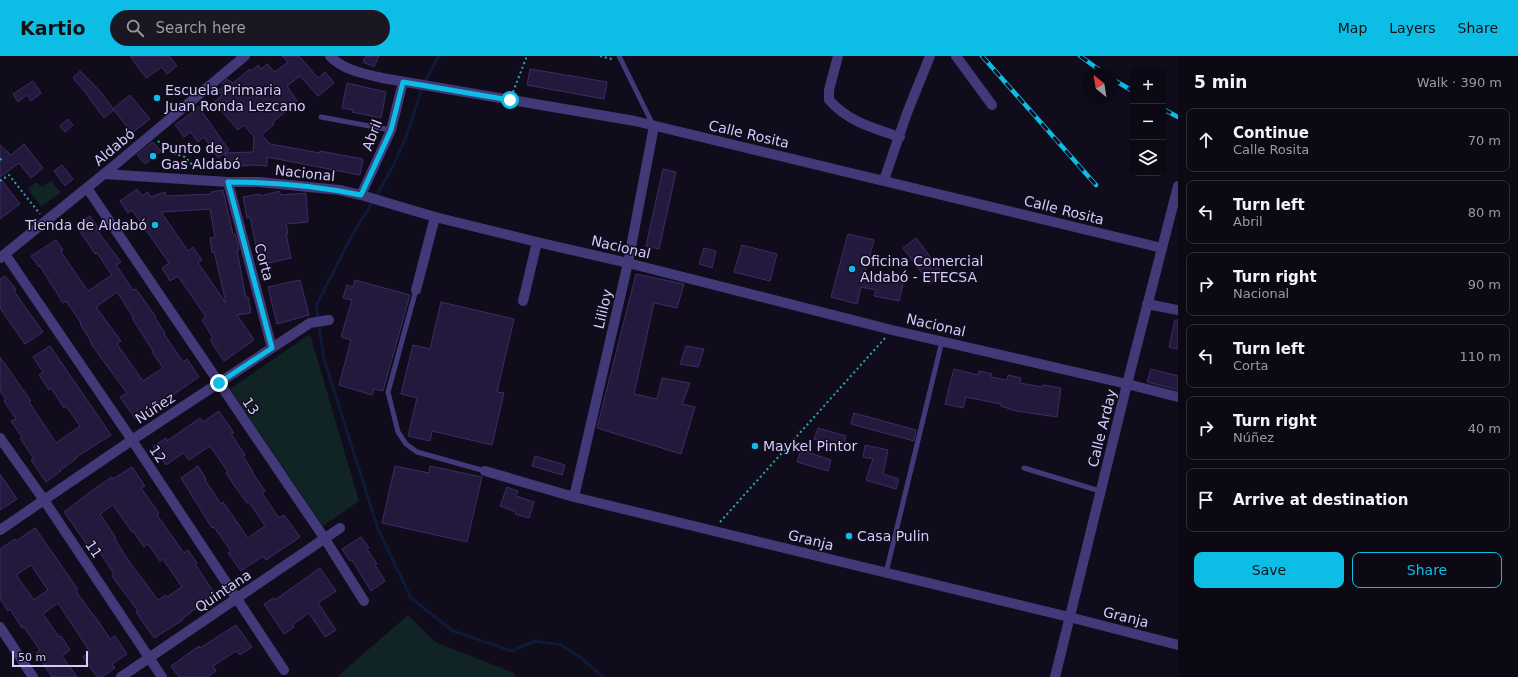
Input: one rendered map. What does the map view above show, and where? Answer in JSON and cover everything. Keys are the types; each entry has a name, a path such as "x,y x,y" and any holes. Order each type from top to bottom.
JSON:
{"street":[{"name":"Aldabó","path":"3,256 245,56"},
{"name":"Calle Rosita","path":"330,56 335,61 358,72 403,82 635,121 1162,248"},
{"path":"838,56 829,90 828,100 836,108 865,126 900,136"},
{"path":"884,180 930,56"},
{"path":"956,56 992,105"},
{"name":"Abril","path":"365,196 391,130 403,82"},
{"name":"Lililoy","path":"574,497 628,263 654,126"},
{"name":"Nacional","path":"104,174 266,183 339,190 387,202 435,217 628,263 892,330 1178,397"},
{"name":"Corta","path":"228,182 272,348"},
{"name":"Calle Arday","path":"1055,677 1100,491 1178,186"},
{"name":"13","path":"86,188 325,539 364,601"},
{"path":"416,290 435,217"},
{"path":"523,301 537,242"},
{"name":"12","path":"3,256 132,440 238,598 284,670"},
{"path":"1148,304 1178,310"},
{"name":"Núñez","path":"0,530 132,440 310,323 329,320"},
{"name":"11","path":"0,438 44,500 162,677"},
{"name":"Granja","path":"485,471 574,497 886,572 1178,645"},
{"name":"Quintana","path":"120,677 340,528"},
{"path":"0,628 33,677"}],"lane":[{"path":"619,56 654,126"},
{"path":"321,117 391,130"},
{"path":"416,290 388,392 398,432 406,444 417,452 485,471"},
{"path":"886,572 942,341"},
{"path":"1024,468 1100,491"}],"path":[{"path":"510,100 527,56"},
{"path":"600,56 615,59 615,56"},
{"path":"155,138 173,153 185,157 197,170"},
{"path":"0,160 3,157"},
{"path":"0,181 9,175 46,221"},
{"path":"713,530 892,330"}],"green space":[{"path":"51,181 61,192 41,207 28,189 36,182 42,187"},
{"path":"310,334 359,501 323,526 230,389"},
{"path":"408,615 435,642 512,672 517,677 337,677"}],"building":[{"path":"130,56 169,56 177,66 167,74 162,67 146,78"},
{"path":"282,56 299,56 318,78 325,72 334,83 318,96 300,76 287,86 297,101 284,111 285,112 273,122 274,124 262,135 270,144 363,159 360,175 267,157 267,166 254,165 226,167 225,153 253,152 254,137 244,125 238,130 214,102 222,95 218,91 224,86 222,84 227,79 233,83 250,69 251,71 258,65 261,69 267,64 275,72 288,62"},
{"path":"366,56 379,56 374,67 363,62"},
{"path":"530,69 607,82 604,99 527,85"},
{"path":"80,71 100,91 114,110 104,118 73,78"},
{"path":"33,81 41,93 31,101 27,95 18,102 13,94"},
{"path":"347,83 386,92 381,118 352,112 353,110 342,108"},
{"path":"130,95 150,119 132,133 113,109"},
{"path":"198,106 229,150 218,158 204,137 198,142 190,132 184,137 175,125 198,108"},
{"path":"68,119 73,125 65,132 60,126"},
{"path":"153,142 161,151 145,164 137,155"},
{"path":"24,144 43,168 31,178 19,163 0,177 0,145 11,155"},
{"path":"62,165 73,179 65,186 54,171"},
{"path":"663,169 676,172 659,249 646,246"},
{"path":"0,178 20,204 0,219"},
{"path":"137,189 142,196 148,192 151,197 165,192 166,196 211,194 211,192 223,190 233,234 235,234 238,244 239,250 237,250 246,298 248,297 251,313 237,315 254,340 224,361 210,340 213,338 202,320 206,317 178,276 170,281 162,268 169,263 132,210 128,213 120,201","holes":["210,209 215,237 210,238 212,253 214,251 226,303 198,263 202,260 193,247 188,251 161,212"]},
{"path":"279,191 281,195 306,193 308,222 286,224 288,234 286,234 291,258 260,265 250,217 247,218 243,197 260,194 261,196"},
{"path":"90,216 98,228 96,229 121,262 116,265 133,290 136,289 156,317 155,318 165,333 164,334 183,362 187,359 199,377 136,420 120,397 127,393 91,344 92,343 80,324 81,323 66,301 63,303 40,266 39,267 31,256 56,240 63,250 61,252 88,291 112,275 97,253 95,254 76,225","holes":["117,292 133,317 132,318 163,368 143,381 117,344 121,341 96,307"]},
{"name":"Oficina Comercial Aldabó - ETECSA","path":"848,234 874,240 863,279 880,283 882,274 904,279 899,301 874,296 876,290 861,287 857,304 831,297"},
{"path":"916,238 943,274 930,284 903,248"},
{"path":"742,245 777,254 770,281 734,272"},
{"path":"704,248 716,251 712,268 699,264"},
{"path":"636,274 684,284 677,308 654,303 634,394 657,399 662,378 690,383 682,404 695,407 681,454 597,428"},
{"path":"5,276 16,289 14,291 43,332 25,344 0,308 0,279"},
{"path":"300,280 309,315 277,324 268,287"},
{"path":"355,280 410,295 383,391 374,389 372,395 339,385 351,340 341,337 352,300 343,298 347,285 353,287"},
{"path":"441,302 514,319 497,392 504,393 492,445 432,431 430,441 408,436 417,398 401,394 413,345 430,349"},
{"path":"1175,320 1178,320 1178,349 1169,347"},
{"path":"50,346 111,435 75,458 76,459 46,482 31,460 34,459 11,421 16,419 4,401 6,400 0,391 0,357 31,401 29,402 56,443 80,426 66,406 64,408 51,388 49,390 39,375 43,372 33,357"},
{"path":"686,346 704,349 698,367 680,364"},
{"path":"954,369 978,375 979,371 992,374 991,377 1007,380 1008,375 1021,378 1020,383 1042,387 1043,385 1061,388 1057,417 1016,411 1001,406 1001,404 966,397 963,408 945,404"},
{"path":"1151,369 1178,376 1178,390 1147,382"},
{"path":"219,411 234,433 231,434 245,455 243,456 252,472 265,491 262,493 279,518 284,515 300,537 266,560 263,556 241,571 228,553 231,551 214,527 212,528 181,478 198,466 206,479 205,480 221,504 223,502 248,538 265,526 249,502 247,503 234,485 226,473 228,472 210,446 189,460 183,453 166,465 153,447 166,438 167,441 200,418 203,422"},
{"path":"854,413 916,430 914,441 851,424"},
{"path":"818,428 846,436 843,447 814,439"},
{"path":"865,445 888,450 883,474 899,479 896,489 866,480 873,459 863,457"},
{"path":"801,450 831,460 828,471 797,462"},
{"path":"535,456 565,465 562,475 532,466"},
{"path":"395,466 429,473 430,466 482,477 467,542 382,523"},
{"path":"132,467 145,486 141,488 159,513 157,515 184,553 188,550 197,563 195,564 215,594 182,619 183,620 154,638 136,612 138,611 112,576 114,574 98,550 93,553 64,512 94,489 112,477 113,479","holes":["113,505 132,532 133,531 144,547 148,544 160,561 163,559 182,587 167,597 166,595 158,600 128,560 100,514"]},
{"path":"0,474 17,499 0,510"},
{"path":"507,487 518,491 516,496 534,502 529,518 515,514 516,512 500,506"},
{"path":"35,528 78,590 76,591 110,639 115,636 127,654 112,664 115,668 102,677 97,677 83,657 90,652 58,603 43,614 59,637 61,636 70,650 62,656 77,677 52,677 36,653 40,650 24,627 22,628 10,609 8,611 0,599 0,549 15,539 16,541","holes":["31,565 48,590 34,600 16,575"]},
{"path":"361,537 369,548 367,549 377,564 375,565 385,581 371,591 352,560 350,561 342,549"},
{"path":"320,568 336,591 318,603 336,630 325,637 309,613 292,625 294,627 284,634 264,604 274,598 275,600"},
{"path":"236,625 252,647 240,655 236,651 213,666 216,671 208,677 179,677 171,666 199,646 200,648"}],"waterway":[{"path":"376,197 393,166 406,137 423,85 439,56"},
{"path":"373,201 351,237 316,306 324,359 378,529 411,598 453,631 512,651 535,641 561,645 580,657 603,677"}],"railway":[{"path":"982,56 1096,185"},
{"path":"1080,56 1097,68"},
{"path":"1118,82 1130,89"},
{"path":"1166,111 1178,117"}],"place":[{"name":"Escuela Primaria Juan Ronda Lezcano","path":"157,98"},
{"name":"Punto de Gas Aldabó","path":"153,156"},
{"name":"Tienda de Aldabó","path":"155,225"},
{"name":"Oficina Comercial Aldabó - ETECSA","path":"852,269"},
{"name":"Maykel Pintor","path":"755,446"},
{"name":"Casa Pulin","path":"849,536"}],"route":[{"path":"219,383 272,348 228,182 259,182 339,190 361,195 391,130 403,82 510,100"}]}
